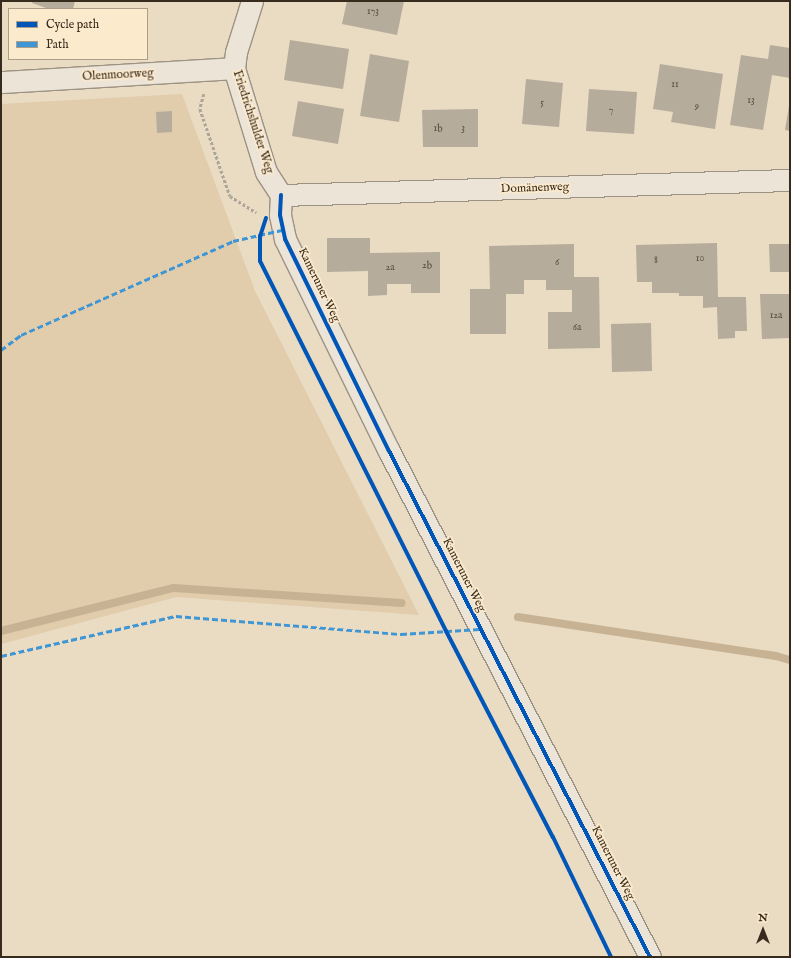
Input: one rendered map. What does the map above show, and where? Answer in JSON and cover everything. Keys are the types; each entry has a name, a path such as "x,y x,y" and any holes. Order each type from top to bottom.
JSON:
{"street":[{"name":"Friedrichshulder Weg","path":"252,1 236,52 234,68 266,172 281,195"},
{"name":"Olenmoorweg","path":"1,82 234,68"},
{"name":"Domänenweg","path":"281,195 790,180"},
{"name":"Kameruner Weg","path":"281,195 280,215 285,239 404,480 650,957"}],"path":[{"path":"206,87 200,109 230,196 260,214"},
{"path":"260,236 260,261 446,631 553,837 611,957"}],"shaded area":[{"path":"182,94 255,291 419,615 176,597 1,644 1,104"}],"building":[{"path":"33,1 75,1 73,8 46,8 32,3"},
{"path":"347,1 404,1 397,35 342,24"},
{"path":"290,40 349,49 343,89 284,80"},
{"path":"770,45 790,48 790,78 772,75 763,130 730,125 741,55 768,59"},
{"path":"370,54 409,61 399,122 360,116"},
{"path":"660,64 723,74 715,129 671,122 673,112 653,109"},
{"path":"526,79 563,83 559,127 522,124"},
{"path":"589,89 637,92 634,134 586,131"},
{"path":"298,101 344,109 338,144 292,136"},
{"path":"790,106 790,131 785,130"},
{"path":"478,109 478,147 423,147 422,110"},
{"path":"172,111 172,132 157,133 156,112"},
{"path":"327,238 370,238 370,253 440,252 440,293 411,293 411,284 387,284 387,295 368,296 368,271 327,272"},
{"path":"717,243 718,297 746,297 747,331 735,331 735,338 718,339 717,307 703,308 703,296 679,296 679,293 652,293 652,282 637,282 636,245"},
{"path":"574,244 574,277 599,277 600,348 548,349 548,312 572,312 572,290 546,290 546,280 524,280 524,294 506,294 506,334 470,334 470,289 490,289 489,246"},
{"path":"769,244 790,244 790,272 770,272"},
{"path":"760,294 790,294 790,338 762,339"},
{"path":"651,323 652,371 612,372 611,324"}],"waterway":[{"path":"1,631 174,588 402,603"},
{"path":"518,617 776,656 790,660"}],"marked path":[{"path":"1,350 21,335 233,241 282,230"},
{"path":"1,656 176,616 401,634 480,629"}],"cycle path":[{"path":"281,195 280,215 285,239 389,451 650,957"},
{"path":"266,218 260,236 260,261 446,631 553,837 611,957"}]}
